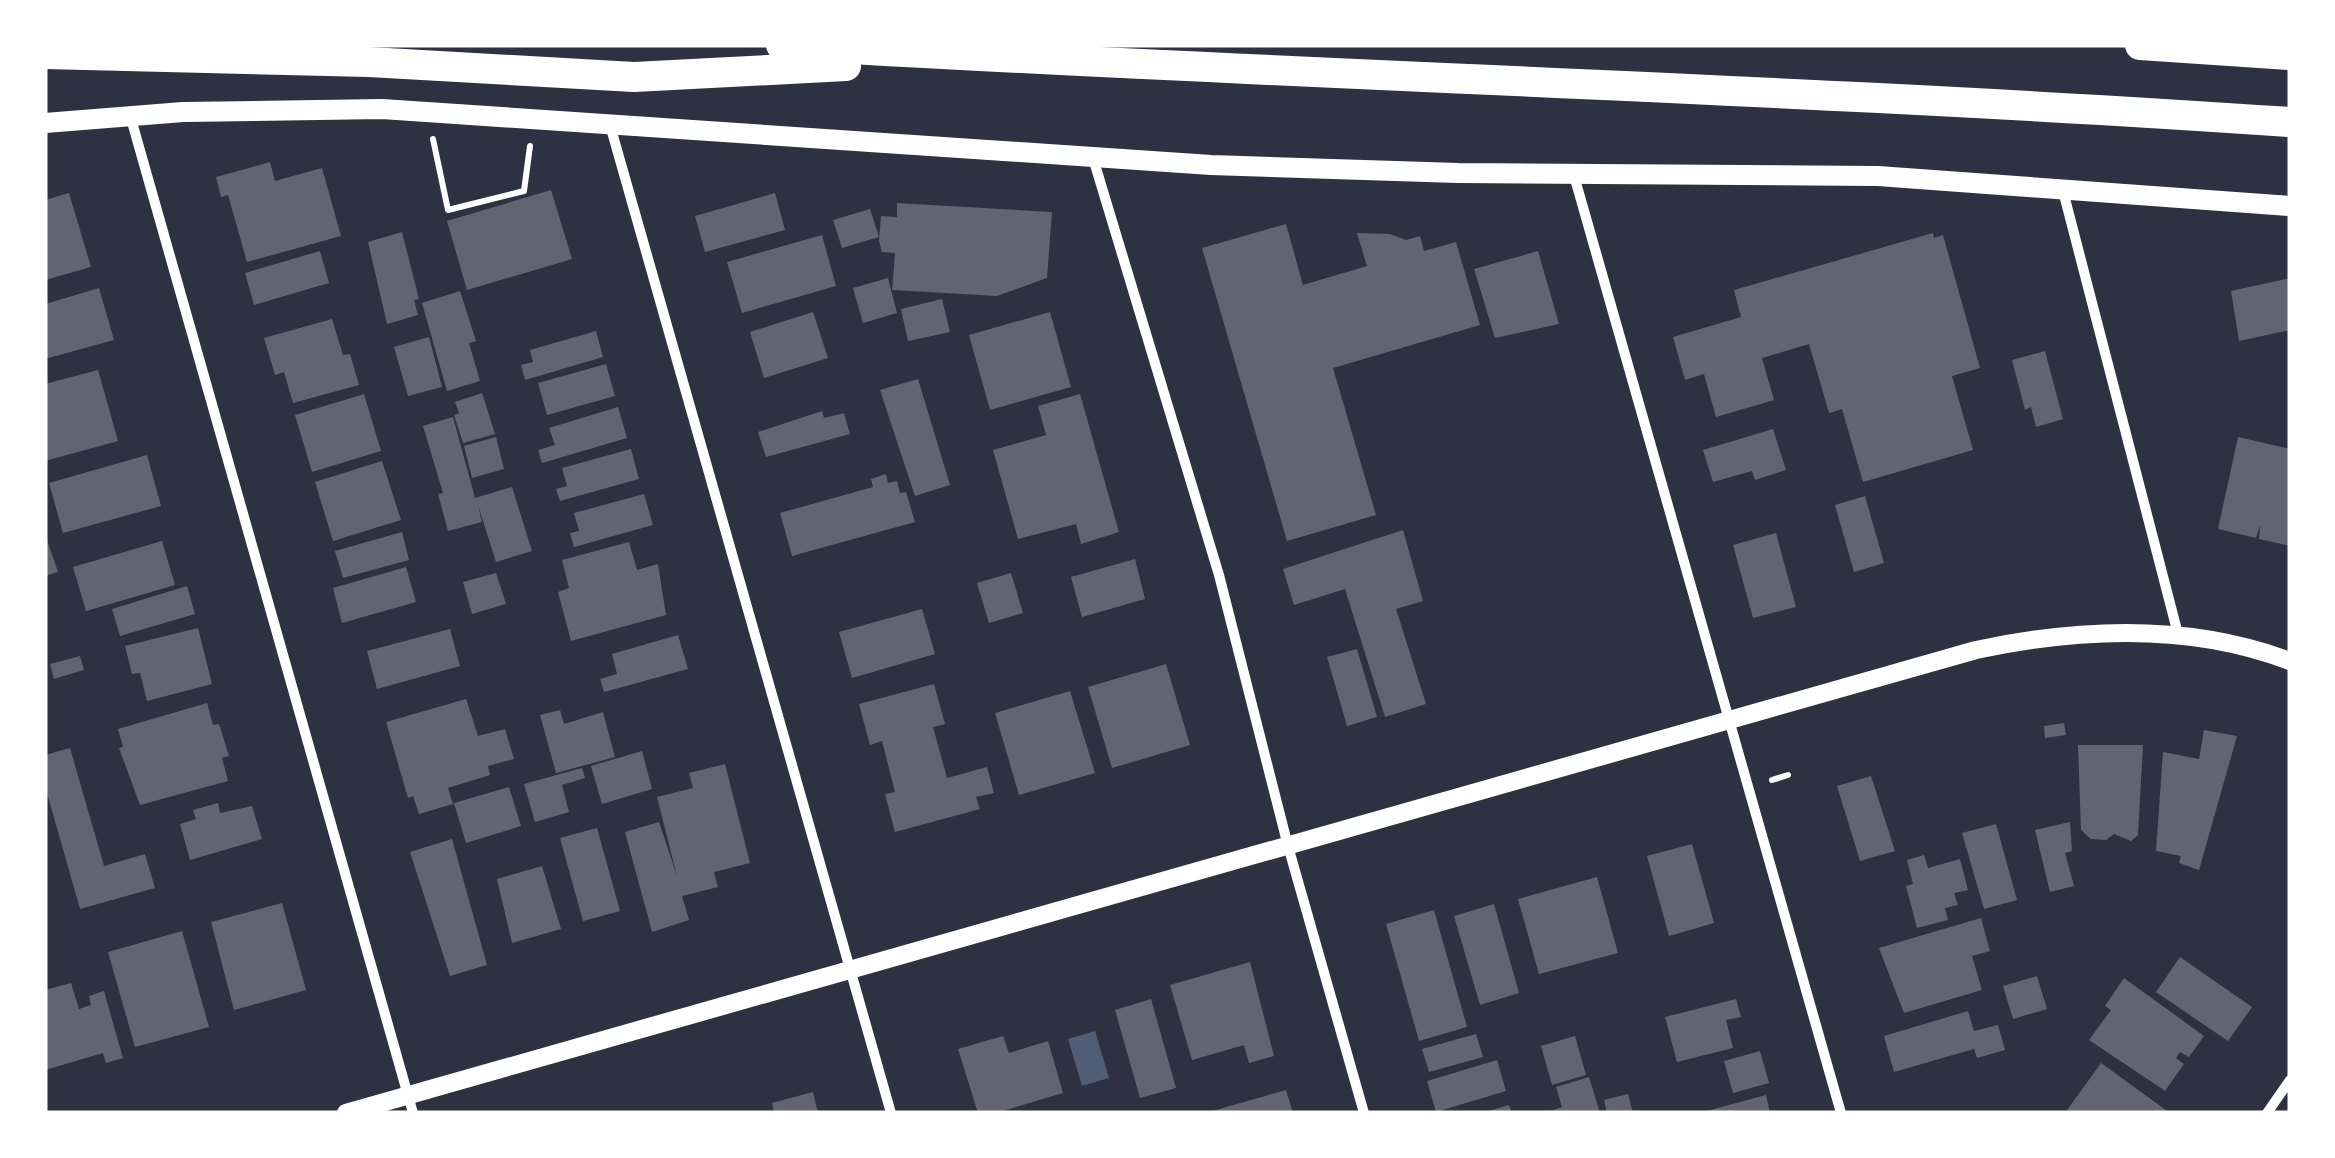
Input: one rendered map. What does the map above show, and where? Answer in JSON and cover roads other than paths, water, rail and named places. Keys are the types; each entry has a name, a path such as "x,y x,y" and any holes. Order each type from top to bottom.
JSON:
{"highway":[{"path":"780,45 1842,95 2290,122"},
{"path":"2140,45 2290,55"},
{"path":"45,54 370,62 634,77 994,58"}],"main road":[{"path":"45,123 130,114 312,108 427,112 1093,157 1405,171 1878,176 2062,186 2290,206"}],"street":[{"path":"130,114 411,1104"},
{"path":"610,125 890,1113"},
{"path":"1093,157 1220,575 1288,846 1364,1113"},
{"path":"1573,172 1841,1113"},
{"path":"2062,186 2178,634"},
{"path":"346,1113 411,1104 850,970 2020,640 2178,634 2229,642 2290,661"},
{"path":"2267,1113 2290,1080"}],"water":[{"path":"1095,1031 1109,1078 1082,1086 1068,1039"}]}
